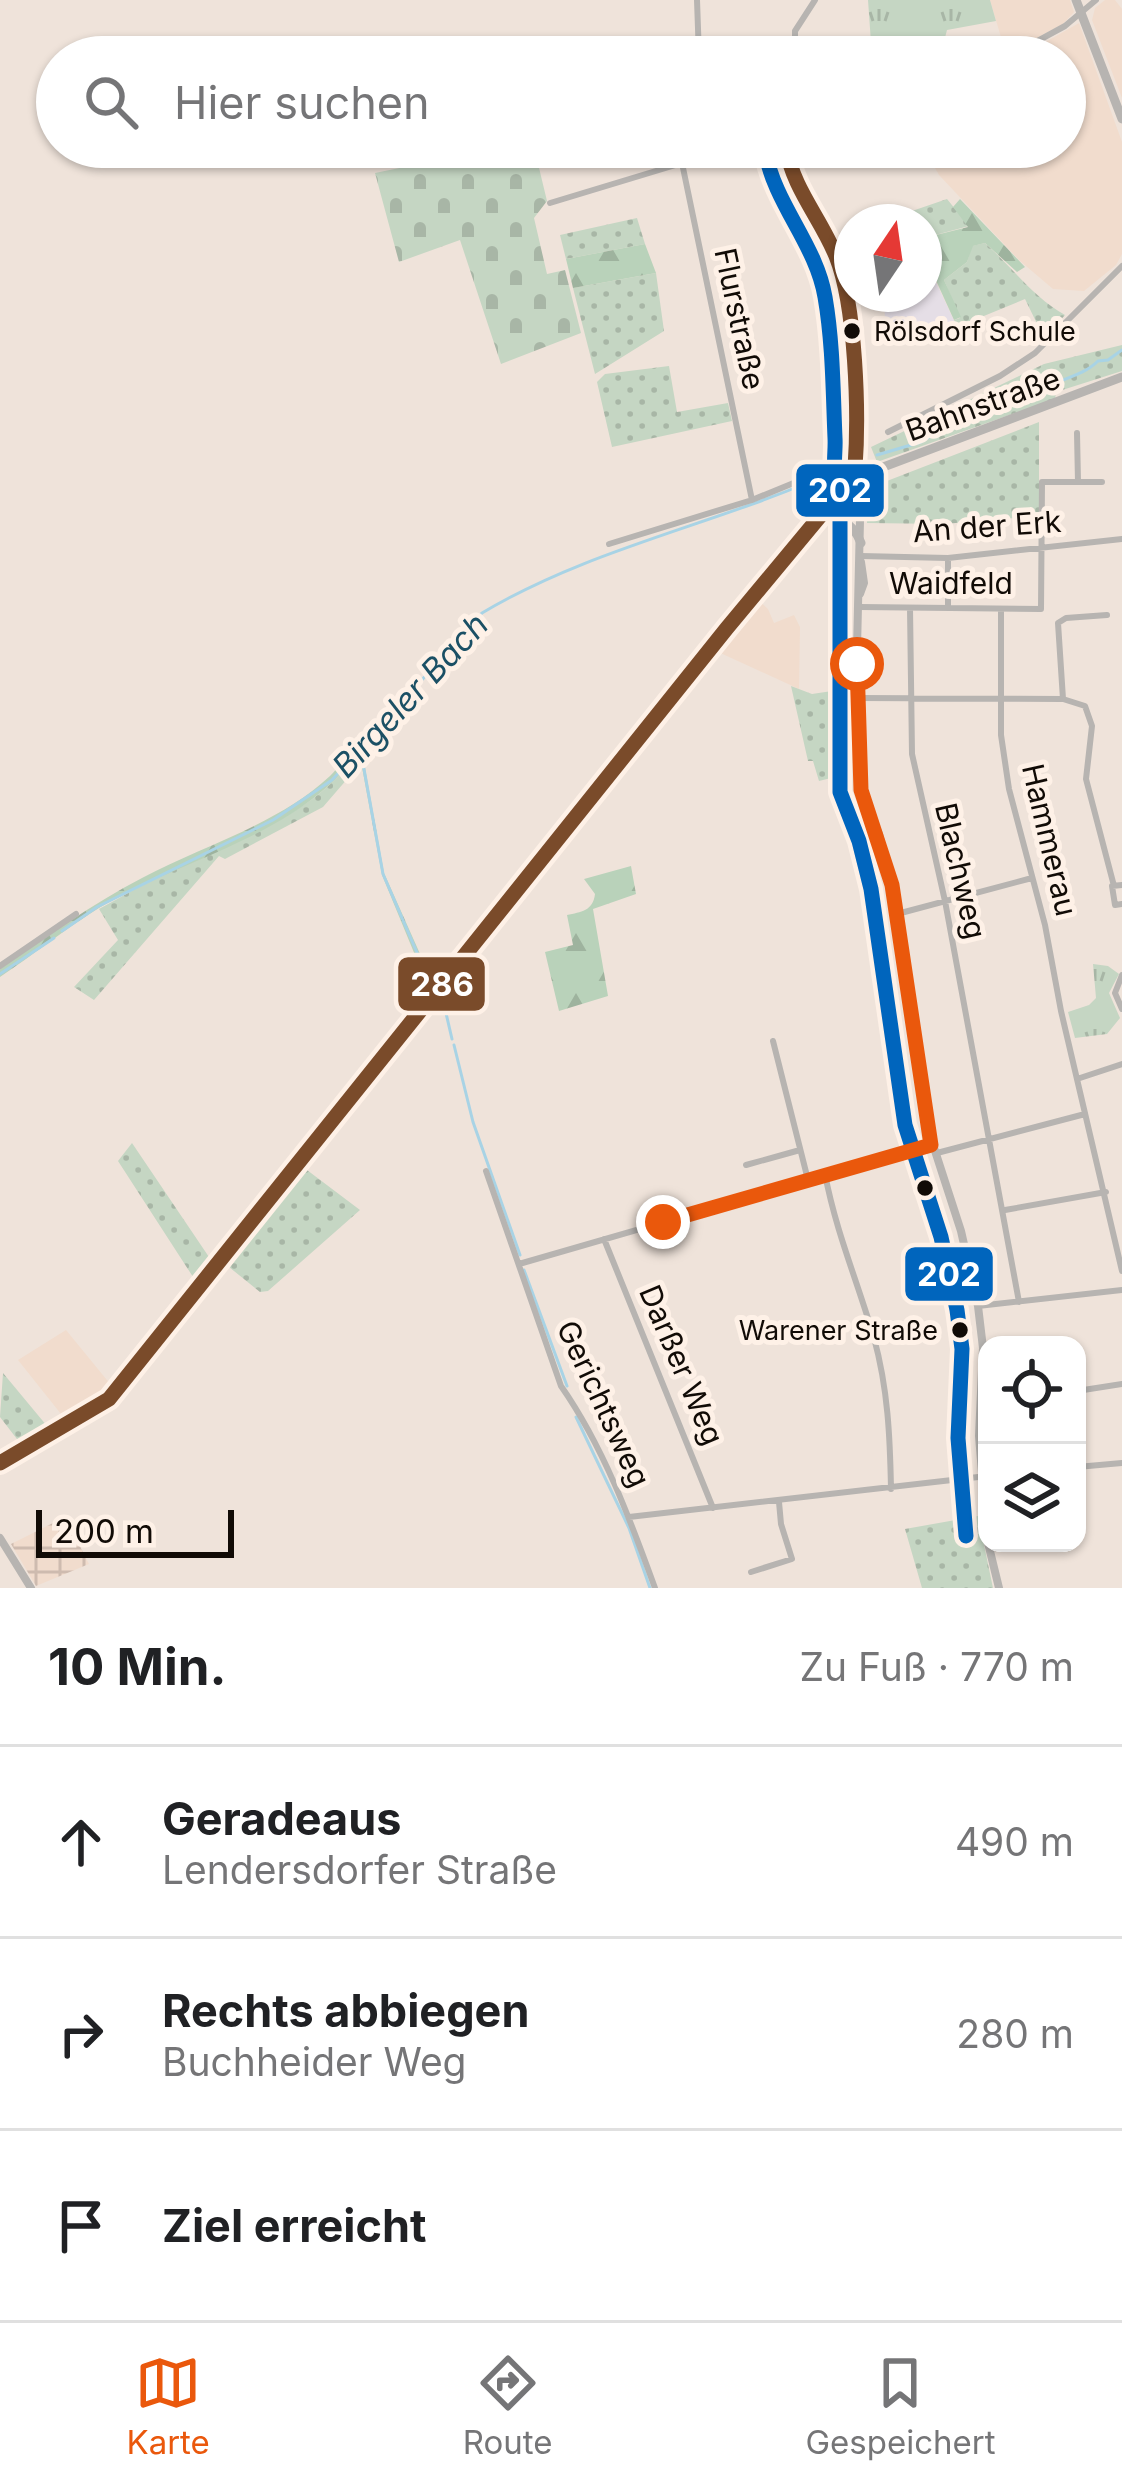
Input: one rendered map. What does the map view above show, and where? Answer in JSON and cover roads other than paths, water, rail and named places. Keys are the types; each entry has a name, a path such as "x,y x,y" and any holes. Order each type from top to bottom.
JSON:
{"main road":[{"path":"1076,0 1122,119"},
{"name":"Bahnstraße","path":"861,478 1122,377"},
{"path":"0,1463 88,1414 115,1391 815,523 861,478"},
{"path":"815,523 843,520 854,527 861,543"}],"street":[{"path":"697,0 698,36"},
{"path":"797,36 799,20 815,0"},
{"path":"1050,36 1096,0"},
{"path":"550,203 666,168"},
{"name":"Flurstraße","path":"683,168 752,500"},
{"path":"792,168 801,200 825,235 842,275 857,443 855,468 861,478 861,790 892,885 932,1149 956,1216 978,1306 980,1336"},
{"path":"888,432 1035,353 1122,266"},
{"path":"1077,433 1078,482"},
{"path":"609,544 752,500 818,473"},
{"path":"1041,549 1042,482 1102,482"},
{"name":"An der Erk","path":"861,559 948,558 1120,537"},
{"name":"Waidfeld","path":"860,608 1041,609 1041,549"},
{"path":"948,558 948,608"},
{"name":"Blachweg","path":"910,608 912,754 945,902 1018,1302"},
{"name":"Hammerau","path":"1001,609 1000,699 1009,789 1122,1271"},
{"path":"1063,699 1058,622 1106,615"},
{"path":"860,698 1063,699 1085,706 1092,719 1086,779 1118,886 1115,905 1122,904"},
{"path":"897,914 1031,878"},
{"path":"0,966 76,914"},
{"path":"1121,1003 1115,988 1122,975"},
{"path":"773,1041 808,1180"},
{"path":"1077,1079 1122,1064"},
{"path":"519,1264 825,1174 989,1141 1085,1114"},
{"path":"746,1165 800,1150"},
{"name":"Gerichtsweg","path":"486,1171 562,1386 629,1517 655,1588"},
{"path":"825,1174 836,1227 882,1370 889,1408 891,1489"},
{"path":"1004,1210 1106,1192"},
{"name":"Darßer Weg","path":"604,1239 713,1509"},
{"path":"978,1306 1122,1290"},
{"path":"1086,1390 1122,1384"},
{"path":"1086,1466 1122,1463"},
{"path":"629,1517 978,1478"},
{"path":"751,1572 792,1559 778,1502"},
{"path":"0,1538 32,1588"},
{"path":"991,1552 999,1588"}],"waterway":[{"name":"Birgeler Bach","path":"877,455 978,420 1002,395 1033,396 1122,350"},
{"name":"Birgeler Bach","path":"62,931 97,907 273,820 332,780 482,613 569,570 841,468"},
{"path":"360,747 383,874 431,985"},
{"name":"Birgeler Bach","path":"0,974 54,938"},
{"path":"442,996 452,1039"},
{"path":"454,1045 473,1122 520,1255"},
{"path":"524,1270 567,1386"},
{"path":"576,1417 629,1528 650,1588"}],"place":[{"name":"Rölsdorf Schule","path":"852,331"},
{"name":"Warener Straße","path":"960,1330"}]}
